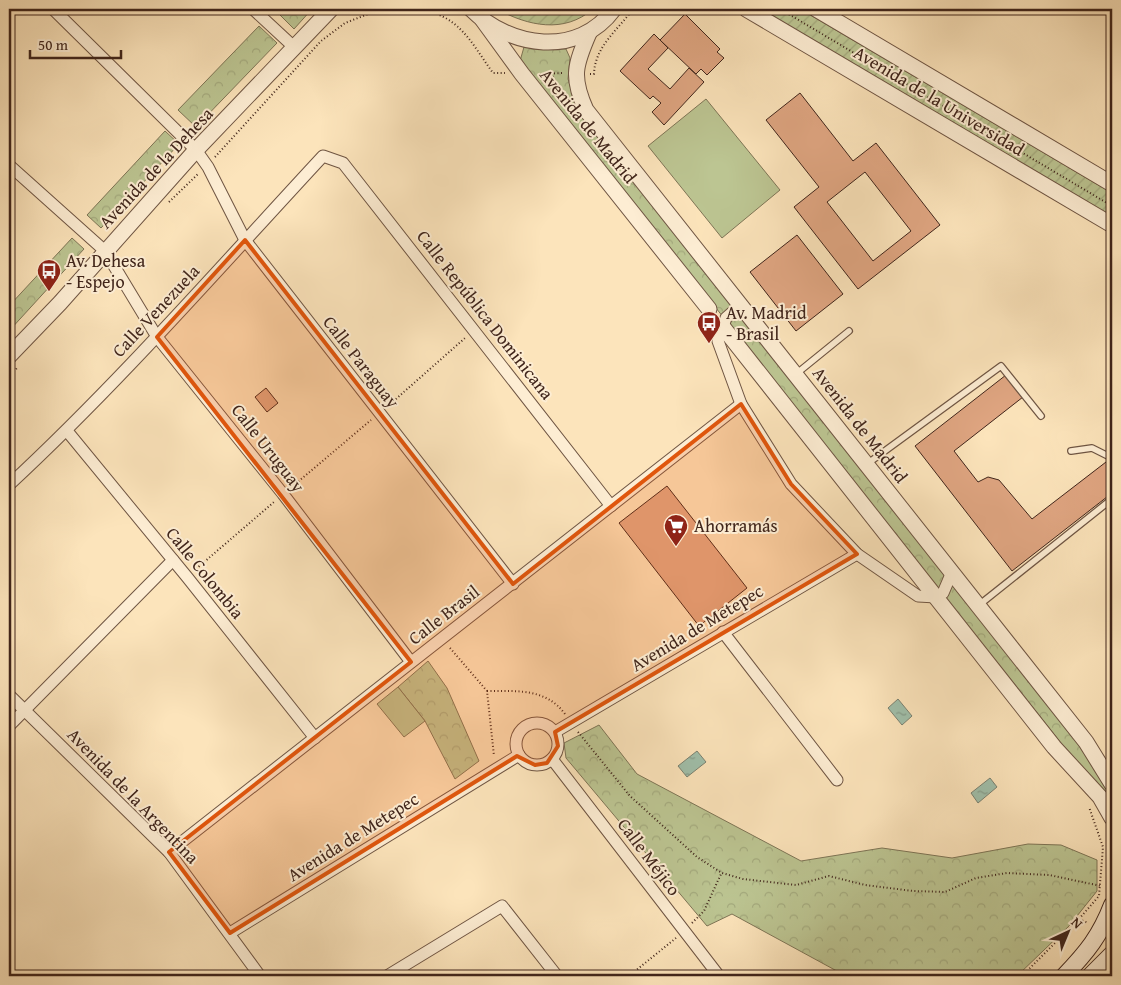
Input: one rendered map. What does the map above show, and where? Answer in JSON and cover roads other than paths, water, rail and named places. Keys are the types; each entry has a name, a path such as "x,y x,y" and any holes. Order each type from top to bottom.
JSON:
{"main road":[{"path":"1064,976 1092,946 1103,928 1112,905"},
{"path":"1090,976 1112,954"}],"street":[{"name":"Calle Paraguay","path":"53,9 196,150 208,167 245,240 378,414 512,584"},
{"path":"254,9 294,48"},
{"name":"Avenida de la Dehesa","path":"14,361 29,337 105,251 196,150 331,9"},
{"name":"Avenida de la Dehesa","path":"313,29 343,9"},
{"path":"473,12 524,40 557,42 571,40 590,33 604,22 614,9"},
{"name":"Avenida de la Universidad","path":"746,9 1112,225"},
{"name":"Avenida de la Universidad","path":"816,9 1112,184"},
{"name":"Avenida de Madrid","path":"473,12 1054,747 1100,797 1112,818"},
{"name":"Avenida de Madrid","path":"590,33 575,73 577,89 586,110 1086,742 1112,784"},
{"name":"Calle Venezuela","path":"9,485 67,431 157,337 323,156"},
{"name":"Calle República Dominicana","path":"323,156 343,164 475,330 611,506"},
{"name":"Calle Uruguay","path":"9,165 105,251 157,337 283,494 411,662"},
{"path":"744,309 729,314 722,326 718,341 741,404 791,484 857,554 918,596 936,597 943,593 952,572"},
{"name":"Calle Brasil","path":"168,852 741,404"},
{"name":"Calle Colombia","path":"67,431 187,576 315,738"},
{"name":"Avenida de Metepec","path":"555,732 857,554"},
{"path":"9,726 173,560"},
{"path":"723,632 837,780"},
{"name":"Avenida de la Argentina","path":"9,695 168,852 230,933 260,976"},
{"path":"536,723 550,727 555,732 558,746 552,759 547,763 535,765 523,759 519,754 516,740 523,728 536,723"},
{"name":"Avenida de Metepec","path":"230,933 519,754"},
{"name":"Calle Méjico","path":"552,759 719,976"},
{"path":"387,976 502,906 557,976"}],"lane":[{"path":"796,374 849,330"},
{"path":"867,464 1001,366 1042,416"},
{"path":"1071,452 1092,448 1112,458"},
{"path":"978,606 1112,499"}],"water":[{"path":"898,699 912,716 902,725 888,708"},
{"path":"697,751 706,762 687,777 678,766"},
{"path":"990,778 997,787 978,803 971,793"}],"place":[{"name":"Av. Dehesa - Espejo","path":"49,292"},
{"name":"Av. Madrid - Brasil","path":"709,344"},
{"name":"Ahorramás","path":"676,547"}]}
